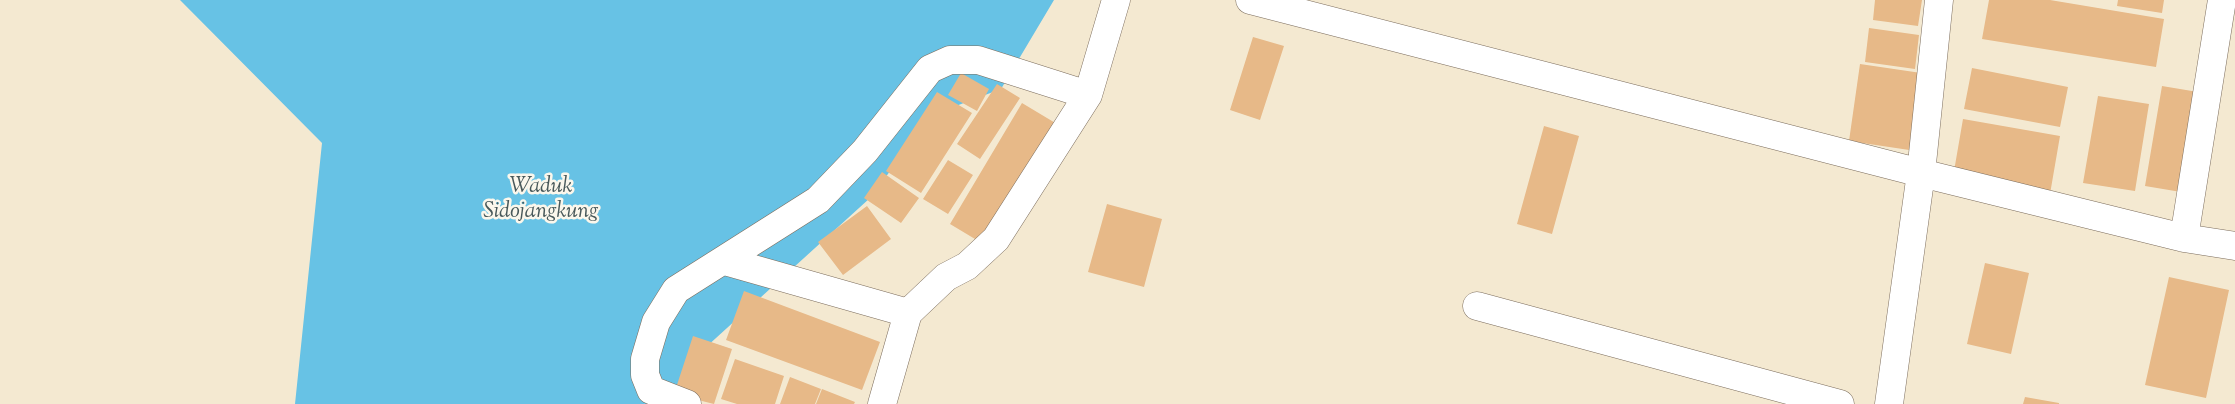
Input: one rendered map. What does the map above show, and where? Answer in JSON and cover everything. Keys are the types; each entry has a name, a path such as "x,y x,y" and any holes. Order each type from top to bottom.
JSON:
{"street":[{"path":"882,404 908,313 946,277 968,266 996,239 1088,95 1116,0"},
{"path":"1250,0 1921,173 2184,238 2235,246"},
{"path":"1889,404 1921,173 1939,0"},
{"path":"2184,238 2222,0"},
{"path":"687,404 651,390 645,375 645,359 656,322 676,290 818,200 865,151 930,69 950,60 978,60 1088,95"},
{"path":"725,260 908,313"},
{"path":"1477,306 1840,404"}],"water":[{"name":"Waduk Sidojangkung","path":"180,0 1054,0 1001,89 932,115 870,198 705,348 682,404 295,404 322,143"}],"building":[{"path":"1875,0 1922,0 1918,26 1873,20"},
{"path":"1989,0 2050,0 2164,19 2156,67 1982,39"},
{"path":"2118,0 2164,0 2162,13 2117,6"},
{"path":"1869,28 1919,35 1915,69 1865,62"},
{"path":"1253,37 1284,46 1260,120 1230,110"},
{"path":"1860,64 1928,74 1916,151 1849,141"},
{"path":"1972,68 2068,87 2060,127 1964,109"},
{"path":"961,73 989,89 977,111 948,95"},
{"path":"997,84 1020,98 980,159 957,144"},
{"path":"2162,86 2198,92 2181,192 2145,186"},
{"path":"937,92 972,113 921,193 886,171"},
{"path":"2098,96 2149,104 2135,191 2083,183"},
{"path":"1022,103 1057,124 985,245 950,224"},
{"path":"1963,119 2060,136 2050,194 1953,177"},
{"path":"1544,126 1579,136 1552,234 1517,224"},
{"path":"948,160 973,175 948,214 923,199"},
{"path":"882,172 919,198 901,223 864,198"},
{"path":"1107,204 1162,219 1144,287 1088,272"},
{"path":"867,206 891,239 843,275 818,242"},
{"path":"1985,263 2029,273 2011,354 1967,344"},
{"path":"2169,277 2229,290 2206,398 2145,385"},
{"path":"744,291 880,342 862,390 726,340"},
{"path":"693,336 732,349 714,404 674,394"},
{"path":"735,359 784,376 775,404 737,404 721,399"},
{"path":"790,377 821,389 815,404 780,404"},
{"path":"822,389 855,402 854,404 816,404"},
{"path":"2025,397 2059,403 2059,404 2023,404"}]}
